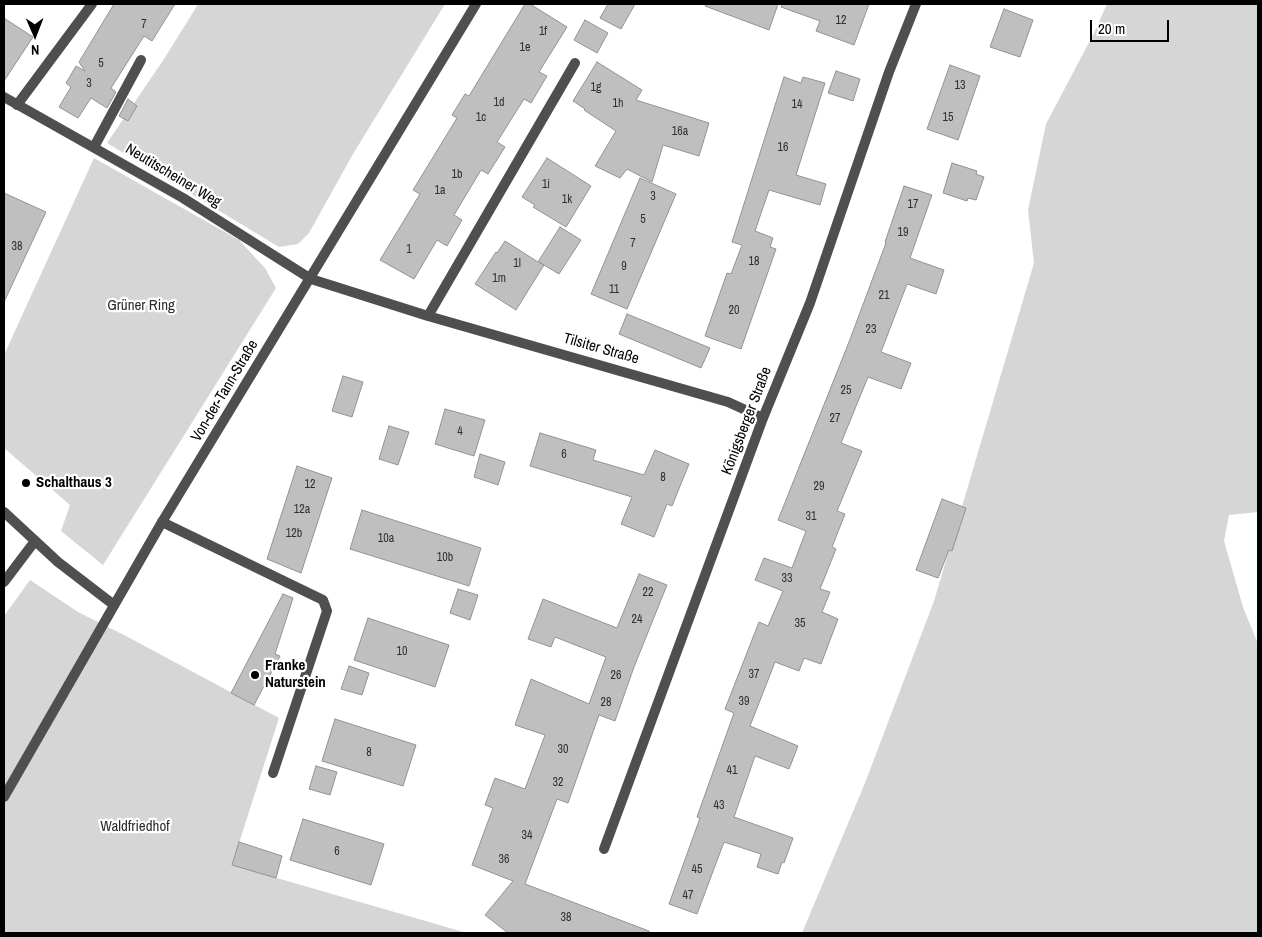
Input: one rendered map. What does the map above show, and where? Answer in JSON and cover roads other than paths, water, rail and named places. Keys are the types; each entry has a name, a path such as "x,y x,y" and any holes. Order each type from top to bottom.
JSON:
{"street":[{"path":"17,105 92,4"},
{"name":"Von-der-Tann-Straße","path":"4,797 162,522 476,4"},
{"name":"Königsberger Straße","path":"604,849 763,418 810,303 889,72 916,4"},
{"path":"94,147 141,60"},
{"path":"428,316 575,64"},
{"name":"Neutitscheiner Weg","path":"4,97 183,198 311,279"},
{"name":"Tilsiter Straße","path":"311,279 428,316 728,402 763,418"},
{"path":"4,512 58,562 114,605"},
{"path":"162,522 324,600 327,611 273,773"},
{"path":"4,582 35,541"}],"place":[{"name":"Schalthaus 3","path":"26,483"},
{"name":"Franke Naturstein","path":"255,675"}],"park label":[{"name":"Grüner Ring","path":"141,306"},
{"name":"Waldfriedhof","path":"135,827"}]}
